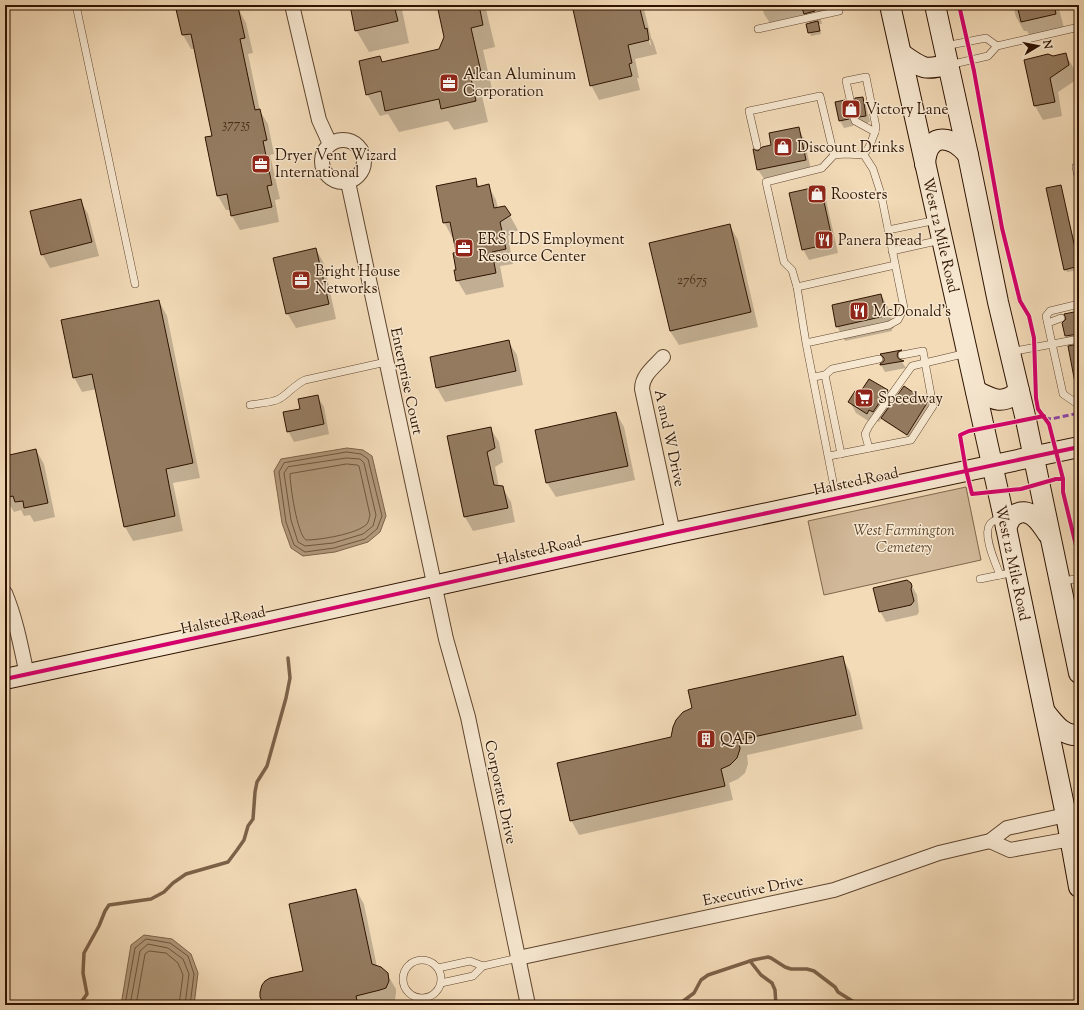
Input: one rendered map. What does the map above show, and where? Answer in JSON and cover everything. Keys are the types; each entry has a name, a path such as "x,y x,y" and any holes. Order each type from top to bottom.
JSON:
{"main road":[{"name":"West 12 Mile Road","path":"890,5 903,56 937,220 1004,522 1007,574 1044,712 1066,815 1079,887"},
{"path":"935,5 998,302 1051,539"},
{"path":"903,56 919,66 930,69 946,56"},
{"path":"925,164 929,146 941,140 954,143 968,155"},
{"path":"976,391 988,397 1002,400 1012,397 1019,391"},
{"name":"Halsted Road","path":"5,679 434,586 673,532 1079,447"},
{"path":"1004,522 1023,512 1032,514 1040,521 1051,539 1070,580 1079,673"},
{"path":"1044,712 1058,728 1069,734 1079,735"}],"street":[{"path":"292,5 319,120 330,144"},
{"path":"346,140 353,143 360,149 363,156 363,164 360,172 355,178 348,182 340,182 332,179 326,174 322,166 322,158 324,150 330,144 346,140"},
{"name":"Enterprise Court","path":"348,182 434,586"},
{"name":"A and W Drive","path":"663,357 644,378 642,388 673,532"},
{"name":"Corporate Drive","path":"434,586 446,639 468,718 528,1005"},
{"path":"5,593 18,634 27,675"},
{"name":"Executive Drive","path":"518,958 834,890 938,853 990,841 1007,828 1066,815"},
{"path":"990,841 1010,850 1070,838"}],"lane":[{"path":"76,5 135,284"},
{"path":"758,29 839,11"},
{"path":"946,56 988,56 997,46 1079,27"},
{"path":"946,56 986,38 997,46"},
{"path":"850,99 846,81 866,77 876,127 870,145 864,155"},
{"path":"757,146 749,110 820,96 834,155"},
{"path":"854,118 855,121 875,132"},
{"path":"836,498 797,288 792,270 784,262 766,182 822,168 834,155 864,155"},
{"path":"806,343 889,325 898,320 904,308 881,194 873,169 864,155"},
{"path":"1076,167 1079,181"},
{"path":"888,230 937,220"},
{"path":"892,250 942,240"},
{"path":"797,288 895,265"},
{"path":"1079,304 1050,311 1046,316 1063,394 1079,405"},
{"path":"1048,323 1062,318"},
{"path":"1010,352 1043,345 1052,345 1079,340"},
{"path":"829,456 911,440 933,406 923,351 902,355"},
{"path":"869,448 865,434 869,426 912,366 967,353"},
{"path":"813,377 825,375 832,369 879,360"},
{"path":"250,405 277,400 284,396 296,384 305,380 386,362"},
{"path":"825,375 841,454"},
{"path":"980,579 1007,574"},
{"path":"440,983 473,976 483,966 518,958"},
{"path":"426,960 433,963 438,968 441,975 440,983 438,990 432,995 425,998 418,997 411,994 406,989 403,982 403,974 411,962 426,960"},
{"path":"438,968 470,960 483,966"}],"green space":[{"name":"West Farmington Cemetery","path":"966,487 981,560 824,595 808,521"}],"water":[{"path":"347,448 363,450 372,456 386,516 380,532 368,542 335,552 303,556 291,548 282,523 274,471 281,459"},
{"path":"144,935 172,939 191,954 198,973 194,1005 121,1005 131,945"}],"building":[{"path":"175,5 231,5 232,9 238,7 245,38 240,39 255,110 260,109 267,140 263,141 272,185 267,186 272,207 231,216 227,194 217,196 205,137 212,136 191,34 182,35"},
{"path":"350,5 394,5 398,21 355,31"},
{"path":"437,5 479,5 483,25 471,28 481,72 470,74 476,101 441,109 439,99 385,111 381,91 366,95 359,61 380,56 382,62 439,49 444,37"},
{"path":"572,5 639,5 645,29 647,28 649,40 628,45 632,63 629,64 632,76 590,86"},
{"path":"801,5 814,5 815,11 804,14"},
{"path":"1017,5 1054,5 1056,14 1021,22"},
{"path":"818,21 820,31 808,33 806,24"},
{"path":"1066,53 1069,65 1050,78 1055,102 1034,106 1024,60 1048,54 1053,56"},
{"name":"Victory Lane","path":"863,97 866,116 859,117 857,114 853,113 850,115 849,119 839,121 835,102 845,100 847,103 851,104 854,102 855,98"},
{"name":"Discount Drinks","path":"799,127 806,160 757,170 753,149 758,151 762,147 771,145 769,133"},
{"path":"476,178 477,187 489,184 494,208 505,206 511,215 500,222 506,249 492,252 496,273 456,281 453,253 456,252 450,222 443,223 436,186"},
{"path":"1061,185 1079,266 1064,270 1046,188"},
{"path":"816,187 816,189 821,188 833,243 802,250 789,193"},
{"path":"81,199 92,242 41,255 30,211"},
{"path":"730,224 751,312 670,331 649,243"},
{"name":"Bright House Networks","path":"316,248 329,304 286,314 273,258"},
{"name":"McDonald's","path":"881,294 886,314 884,314 885,316 836,327 832,305"},
{"path":"159,300 193,463 166,469 175,516 124,527 92,374 73,378 61,320"},
{"path":"1079,311 1079,334 1065,336 1062,323 1066,319 1064,314"},
{"path":"509,340 516,371 436,388 430,357"},
{"path":"1079,344 1079,382 1075,383 1068,346"},
{"path":"902,350 898,352 897,356 899,359 904,361 880,365 884,361 884,358 880,354"},
{"name":"Speedway","path":"869,379 888,390 873,412 869,410 867,414 848,402 855,391 859,394"},
{"name":"Speedway","path":"904,386 927,402 907,435 881,418"},
{"path":"318,395 324,424 287,432 283,412 300,409 298,399"},
{"path":"616,412 628,466 546,483 535,430"},
{"path":"491,427 495,448 487,452 494,485 503,486 508,508 464,517 447,436"},
{"path":"36,449 48,503 24,508 23,501 15,502 13,496 5,498 5,456"},
{"path":"907,580 912,586 911,589 914,601 911,605 879,612 873,588"},
{"name":"QAD","path":"843,656 856,715 739,740 740,749 737,758 730,765 721,769 725,786 570,821 557,763 671,737 676,720 683,712 692,708 688,690"},
{"path":"356,889 372,964 381,967 388,973 389,981 386,988 356,996 358,1005 264,1005 260,997 260,992 265,981 270,978 303,971 289,904"}],"waterway":[{"path":"79,1005 87,994 83,973 84,953 109,905 151,899 164,892 173,883 186,874 228,862 244,840 248,826 253,819 257,782 267,766 286,698 290,678 288,658"},
{"path":"678,1005 694,993 701,980 708,975 753,960 768,957 791,969 807,969 814,971 835,987 838,992 854,1002 856,1005"},
{"path":"750,961 761,975 772,983 775,990 776,1005"}],"marked path":[{"path":"1045,418 1051,419 1079,413"}],"cycle path":[{"path":"959,5 974,71 1002,228 1020,301 1029,316 1034,338 1036,398 1038,409 1049,424 1063,479 1063,492 1079,558"},
{"path":"1044,416 969,431 960,435 972,494 1021,489 1056,479 1063,479"},
{"path":"5,679 673,533 1079,447"}],"place":[{"name":"Alcan Aluminum Corporation","path":"449,83"},
{"name":"Victory Lane","path":"851,109"},
{"name":"Discount Drinks","path":"783,147"},
{"name":"Dryer Vent Wizard International","path":"261,164"},
{"name":"Roosters","path":"817,194"},
{"name":"Panera Bread","path":"824,240"},
{"name":"ERS LDS Employment Resource Center","path":"464,248"},
{"name":"Bright House Networks","path":"301,280"},
{"name":"McDonald's","path":"859,311"},
{"name":"Speedway","path":"864,398"},
{"name":"QAD","path":"706,739"}]}
